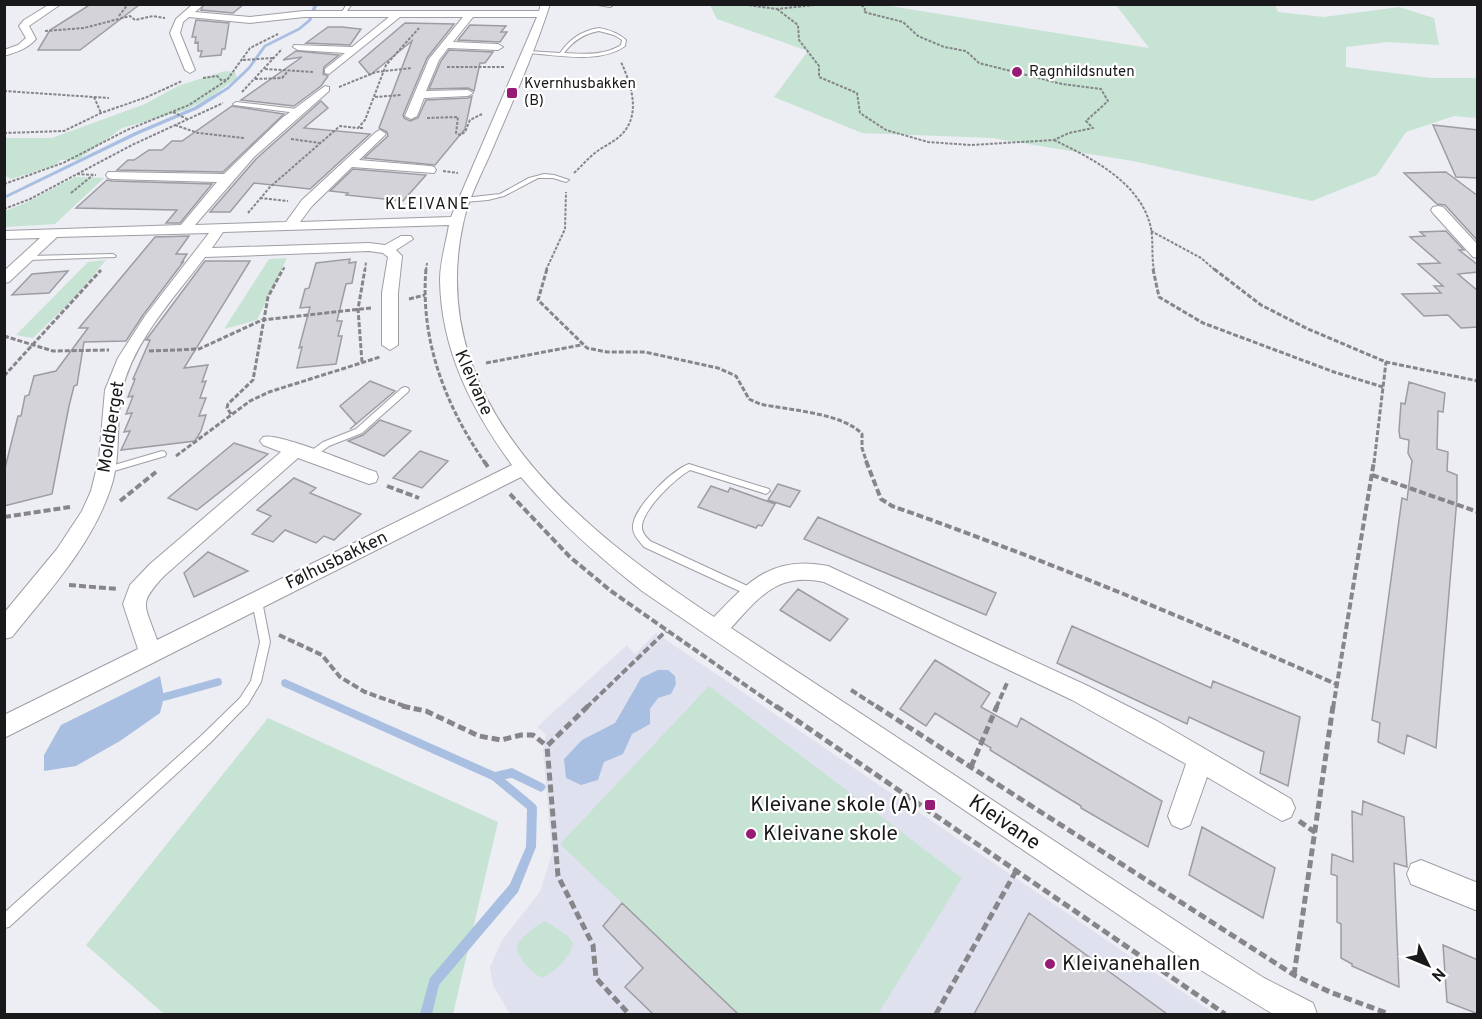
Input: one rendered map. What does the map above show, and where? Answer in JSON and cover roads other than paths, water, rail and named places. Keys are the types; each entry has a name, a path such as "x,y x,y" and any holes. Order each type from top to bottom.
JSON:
{"street":[{"path":"4,53 27,44 31,39 25,25 57,4"},
{"path":"188,74 175,33 183,18 199,4"},
{"path":"183,18 250,20 291,14 470,14 544,9"},
{"name":"Kleivane","path":"544,9 456,221 450,248 447,288 454,340 463,368 491,424 523,468 549,497 613,558 715,631 1204,956 1299,1013"},
{"path":"329,71 398,14"},
{"path":"411,116 429,68 470,14"},
{"path":"446,45 498,47"},
{"path":"298,47 354,50"},
{"path":"185,229 227,178 267,137 325,89"},
{"path":"421,94 468,93"},
{"path":"290,226 307,202 380,134"},
{"path":"350,163 430,170"},
{"path":"112,176 227,178"},
{"path":"1438,210 1478,254"},
{"path":"4,235 456,221"},
{"name":"Moldberget","path":"4,630 67,552 94,504 107,470 109,428 116,382 131,349 159,306 219,228"},
{"path":"4,279 54,234"},
{"path":"387,249 406,238"},
{"path":"200,253 369,247 387,249 396,259 389,305 390,349"},
{"path":"269,441 369,477"},
{"path":"151,654 134,604 137,591 156,570 303,453"},
{"name":"Følhusbakken","path":"4,727 523,468"},
{"path":"715,631 751,592 779,572 792,569 814,569 1016,663 1149,729 1282,808"},
{"path":"1181,816 1200,759"},
{"path":"1421,874 1478,897"}],"lane":[{"path":"342,14 350,4"},
{"path":"594,4 610,6"},
{"path":"528,52 562,53 613,53 623,46 624,40 614,33 596,30 578,35 562,53"},
{"path":"236,104 297,111"},
{"path":"464,200 503,195 540,175 550,175 566,180"},
{"path":"29,258 113,256"},
{"path":"303,453 359,431 405,390"},
{"path":"107,470 162,454"},
{"path":"751,592 646,544 641,538 638,524 642,514 675,475 689,467 766,491"},
{"path":"4,922 206,739 244,701 256,681 265,642 256,601"}],"water":[{"path":"658,670 668,670 675,676 676,684 671,694 658,698 650,709 650,724 632,734 623,754 604,762 598,780 581,785 566,778 564,759 582,740 615,723 641,678"},
{"path":"160,676 164,697 160,713 120,741 76,766 44,771 44,755 61,725"}],"waterway":[{"path":"4,198 137,133 196,108 228,88 249,68 265,46 299,29 310,20 316,4"},
{"path":"164,697 218,682"},
{"path":"285,683 495,777"},
{"path":"495,777 512,773 541,787"},
{"path":"426,1014 434,982 514,888 531,847 532,807 495,777"}],"place":[{"name":"Ragnhildsnuten","path":"1017,72"},
{"name":"Kvernhusbakken (B)","path":"512,93"},
{"name":"Kleivane skole (A)","path":"930,805"},
{"name":"Kleivane skole","path":"751,834"},
{"name":"Kleivanehallen","path":"1050,964"}],"district":[{"name":"KLEIVANE","path":"428,205"}]}
